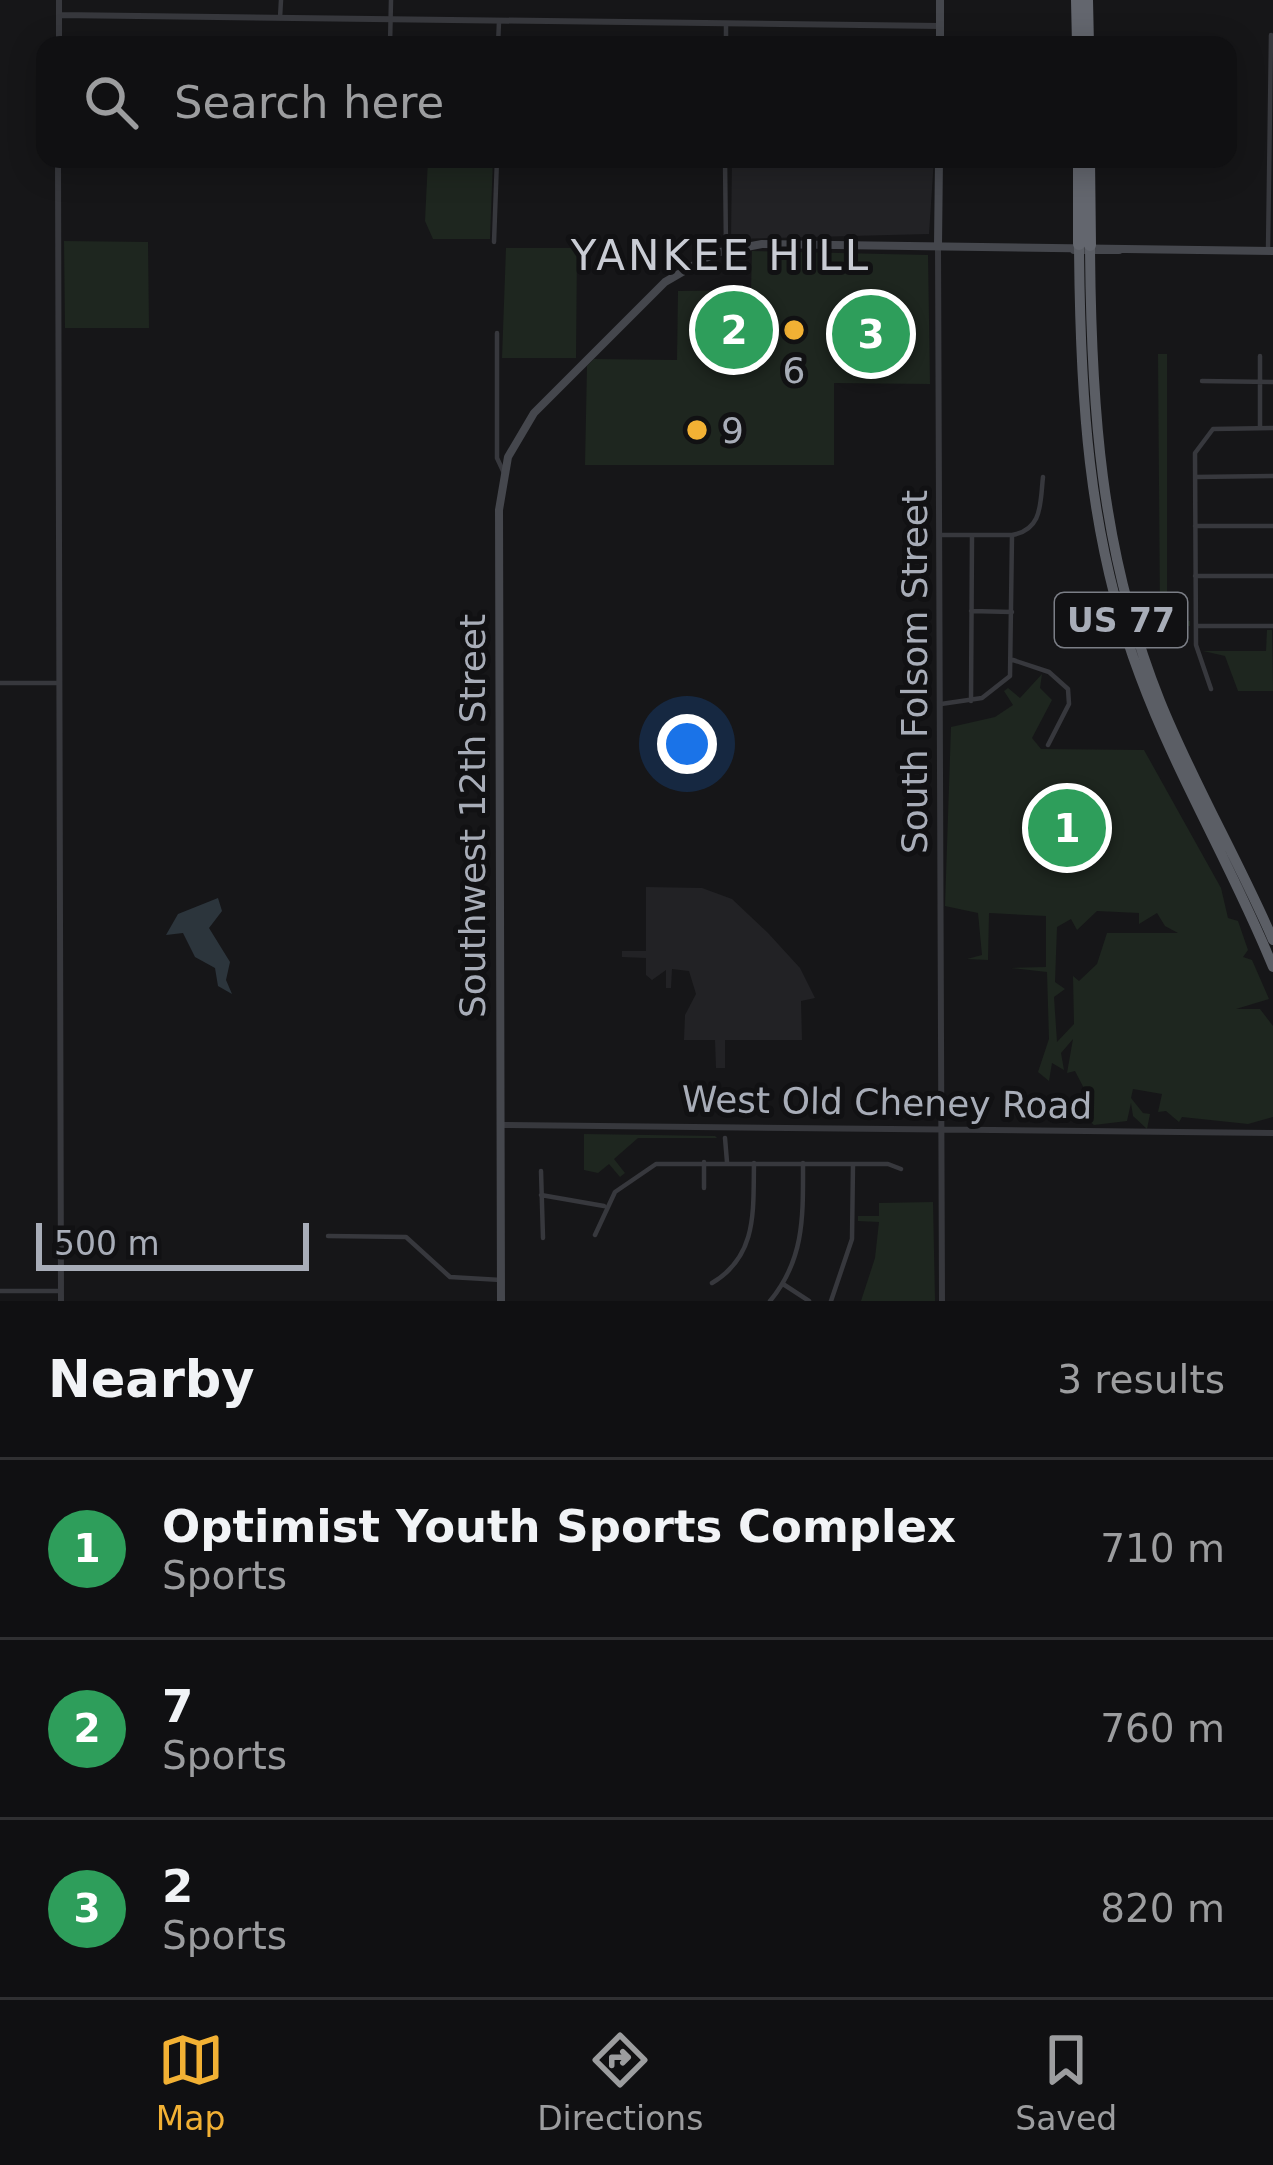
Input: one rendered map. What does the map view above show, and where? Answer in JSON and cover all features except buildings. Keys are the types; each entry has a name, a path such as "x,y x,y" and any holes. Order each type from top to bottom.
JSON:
{"highway":[{"path":"1077,0 1078,36"},
{"path":"1087,0 1088,36"},
{"name":"US 77","path":"1080,168 1094,434 1120,581 1172,729 1273,940"},
{"name":"US 77","path":"1088,168 1083,420 1114,597 1161,729 1273,967"}],"main road":[{"path":"940,0 940,36"},
{"name":"South Folsom Street","path":"938,244 939,168"},
{"path":"503,473 520,434 549,397 669,278 726,249 762,244 938,244 1270,251"},
{"name":"Southwest 12th Street","path":"501,1301 498,592 503,473"}],"street":[{"path":"59,0 59,36"},
{"path":"280,0 280,19"},
{"path":"390,36 391,0"},
{"path":"59,15 940,26"},
{"path":"498,36 499,22"},
{"path":"725,36 726,24"},
{"path":"1270,251 1271,34"},
{"path":"0,1291 61,1296 58,168"},
{"path":"494,242 497,168"},
{"path":"725,168 726,249"},
{"name":"South Folsom Street","path":"938,244 944,1301"},
{"name":"Southwest 12th Street","path":"497,333 497,458 503,473"},
{"path":"1260,356 1260,428"},
{"path":"1202,381 1273,382"},
{"path":"1210,689 1196,626 1194,476 1201,438 1220,428 1273,428"},
{"path":"1194,476 1273,476"},
{"path":"940,535 1012,535 1029,529 1038,518 1043,477"},
{"path":"1195,526 1273,526"},
{"path":"971,701 972,535"},
{"path":"941,704 971,701 1005,683 1012,660 1012,535"},
{"path":"1195,576 1273,576"},
{"path":"970,611 1012,612"},
{"path":"1196,626 1273,626"},
{"path":"1012,660 1049,672 1068,688 1070,704 1048,745"},
{"path":"0,683 58,683"},
{"name":"West Old Cheney Road","path":"501,1126 1273,1132"},
{"path":"725,1138 727,1163"},
{"path":"704,1162 704,1188"},
{"path":"595,1235 604,1206 644,1168 704,1162 901,1169"},
{"path":"712,1283 736,1263 749,1241 754,1163"},
{"path":"770,1301 784,1284 801,1238 803,1163"},
{"path":"831,1301 849,1256 853,1164"},
{"path":"541,1172 543,1238"},
{"path":"541,1195 604,1206"},
{"path":"328,1236 402,1236 450,1276 501,1280"},
{"path":"784,1284 809,1301"}],"shaded area":[{"path":"428,168 493,168 490,239 433,239 425,221"},
{"path":"732,168 933,168 929,234 731,239"},
{"path":"64,241 148,242 149,328 65,328"},
{"path":"506,248 577,248 576,358 502,358"},
{"path":"752,251 928,255 930,384 834,383 834,465 585,465 587,366 594,359 677,360 678,291 751,290"},
{"path":"1158,354 1167,354 1167,616 1190,621 1190,626 1163,626 1160,616"},
{"path":"1267,630 1272,630 1273,691 1238,691 1225,656 1203,651 1266,651"},
{"path":"1042,674 1040,688 1052,700 1032,738 1041,749 1144,750 1221,888 1228,918 1238,921 1248,950 1243,957 1252,960 1269,999 1236,1009 1260,1009 1273,1026 1273,1117 1248,1124 1182,1117 1179,1122 1166,1111 1158,1112 1162,1094 1133,1089 1131,1098 1143,1113 1150,1114 1147,1129 1133,1116 1131,1103 1127,1121 1094,1125 1086,1118 1089,1098 1075,1071 1067,1073 1073,1039 1061,1053 1064,1070 1052,1063 1049,1081 1038,1072 1049,1039 1047,972 1011,968 1046,967 1046,916 989,913 988,960 967,959 982,955 978,913 945,906 951,727 995,717 1013,705 1004,691 1008,688 1020,698","holes":["1097,911 1139,913 1139,924 1157,913 1165,926 1178,933 1107,933 1097,964 1079,981 1073,976 1074,1024 1057,1042 1054,997 1065,989 1055,982 1057,927 1071,919 1077,930"]},
{"path":"646,887 702,888 732,899 768,933 800,968 815,998 801,1001 802,1040 725,1040 725,1068 716,1068 715,1040 684,1040 685,1015 696,994 689,971 672,969 671,988 666,988 666,970 652,980 646,975 646,958 622,957 622,951 646,951"},
{"path":"218,898 222,911 209,928 230,962 226,980 232,994 218,986 215,968 195,957 183,933 166,935 178,914"},
{"path":"584,1134 717,1138 638,1138 614,1159 625,1173 620,1177 609,1164 598,1173 584,1170"},
{"path":"933,1202 935,1301 861,1301 875,1258 879,1222 858,1221 858,1216 879,1216 879,1203"}],"place":[{"name":"7","path":"734,330"},
{"name":"6","path":"794,330"},
{"name":"2","path":"871,334"},
{"name":"9","path":"697,430"},
{"name":"Optimist Youth Sports Complex","path":"1067,828"}],"district":[{"name":"YANKEE HILL","path":"721,255"}]}
